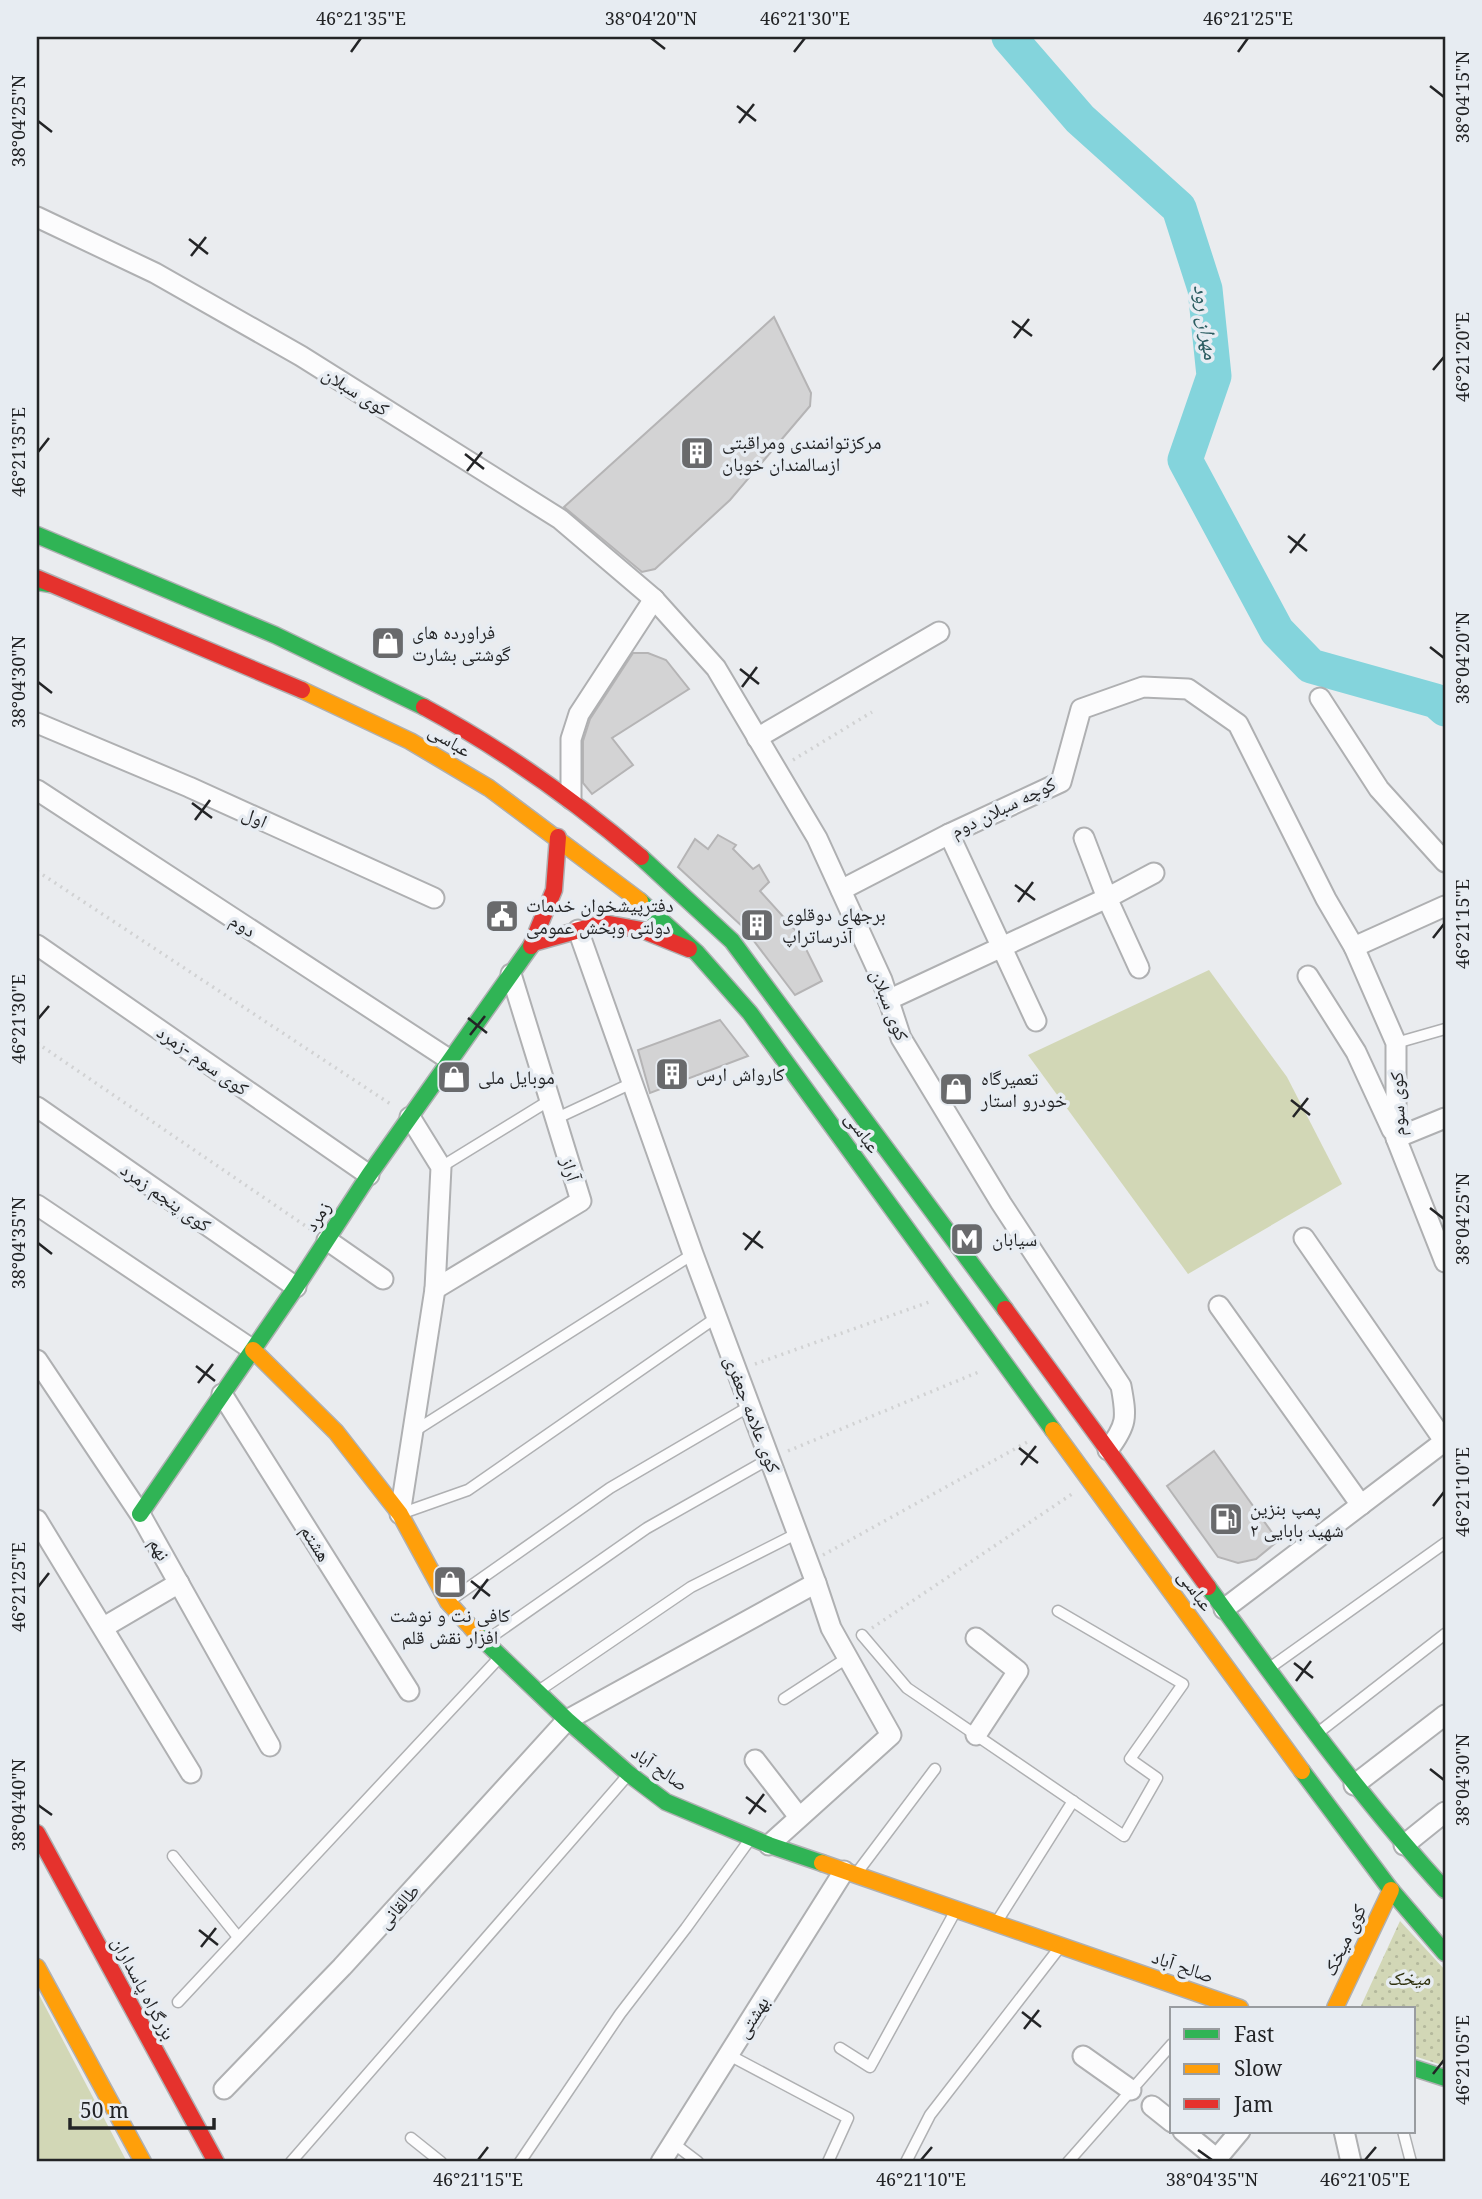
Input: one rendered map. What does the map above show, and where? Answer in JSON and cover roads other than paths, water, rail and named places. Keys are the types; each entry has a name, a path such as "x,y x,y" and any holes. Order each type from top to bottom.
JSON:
{"main road":[{"name":"عباسى","path":"37,535 337,664 416,704 500,752 571,799 693,903 732,941 931,1207 1354,1785 1445,1890"},
{"name":"عباسى","path":"41,581 328,701 410,741 489,788 558,837 633,894 697,953 750,1013 1261,1716 1391,1890 1445,1953"},
{"name":"زمرد","path":"140,1514 296,1287 369,1175 533,943 554,890 558,837"},
{"path":"533,943 604,923 642,930 697,953"},
{"path":"905,1226 931,1207"},
{"name":"صالح آباد","path":"253,1350 336,1432 400,1514 448,1602 484,1642 567,1720 666,1802 760,1841 1061,1946 1208,2003 1234,2007"},
{"path":"1261,1716 1289,1698"},
{"name":"بزرگراه پاسداران","path":"37,1833 215,2162"},
{"name":"کوی میخک","path":"1335,2007 1391,1890"},
{"path":"37,1967 144,2162"},
{"path":"1416,2068 1445,2078"}],"street":[{"name":"کوی سبلان","path":"37,217 155,273 301,356 560,519 654,599 716,668 817,838 882,980 901,1038 1001,1203 1121,1387 1125,1406 1124,1429 1108,1450"},
{"path":"571,799 572,739 579,714 654,599"},
{"path":"757,738 939,632"},
{"name":"کوچه سبلان دوم","path":"841,890 949,834 1061,782 1081,709 1143,687 1188,689 1238,724 1353,947"},
{"path":"1320,698 1379,789 1445,862"},
{"name":"اول","path":"37,723 434,898"},
{"name":"دوم","path":"37,790 450,1060"},
{"path":"949,834 1036,1021"},
{"path":"1084,838 1107,898 1139,968"},
{"path":"888,1000 1107,898 1154,873"},
{"path":"1353,947 1445,906"},
{"name":"کوی علامه جعفری","path":"578,930 693,1254 809,1562 831,1628 891,1735 799,1817 760,1841"},
{"name":"کوی سوم -زمرد","path":"37,945 369,1175"},
{"name":"کوی سوم","path":"1353,947 1396,1043 1396,1138 1437,1221 1445,1262"},
{"name":"آراز","path":"435,1289 581,1201 511,974"},
{"path":"1308,976 1356,1052 1396,1138 1445,1118"},
{"name":"کوی پنجم زمرد","path":"37,1107 296,1287"},
{"path":"400,1514 435,1289 442,1167 410,1117"},
{"path":"37,1205 253,1350"},
{"path":"1224,1609 1445,1441 1304,1238"},
{"path":"327,1240 383,1279"},
{"path":"1219,1306 1361,1505"},
{"name":"نهم","path":"37,1360 140,1514 270,1746"},
{"name":"هشتم","path":"222,1394 409,1691"},
{"path":"37,1520 191,1773"},
{"path":"104,1627 179,1583"},
{"name":"طالقانی","path":"224,2089 342,1967 567,1720 816,1583"},
{"path":"976,1638 1018,1671 976,1735"},
{"path":"1354,1785 1445,1715"},
{"path":"755,1760 799,1817"},
{"path":"1404,1845 1445,1812"},
{"name":"بهشتی","path":"661,2162 729,2054 850,1873"},
{"path":"1083,2056 1131,2090"},
{"path":"1152,2106 1170,2120"},
{"path":"1184,2132 1216,2161 1239,2132"},
{"path":"1344,2132 1351,2162"}],"lane":[{"path":"1396,1043 1445,1030"},
{"path":"442,1167 553,1109 632,1083"},
{"path":"413,1433 693,1254"},
{"path":"400,1514 468,1490 716,1317"},
{"path":"448,1602 610,1488 750,1406"},
{"path":"484,1642 647,1528 769,1459"},
{"path":"537,1692 691,1587 797,1533"},
{"path":"1268,1669 1445,1543"},
{"path":"862,1635 907,1688 1124,1836 1157,1778 1130,1759 1183,1684 1058,1611"},
{"path":"1316,1734 1445,1634"},
{"path":"178,2002 499,1658"},
{"path":"784,1699 847,1658"},
{"path":"850,1873 935,1769"},
{"path":"291,2162 629,1774"},
{"path":"995,1924 1073,1801"},
{"path":"520,2162 620,2014 760,1841"},
{"path":"173,1856 238,1937"},
{"path":"840,2049 870,2067 956,1910"},
{"path":"906,2162 930,2115 1061,1946"},
{"path":"1068,2162 1170,2046"},
{"path":"729,2054 848,2118 828,2162"},
{"path":"1404,2132 1411,2162"},
{"path":"411,2138 441,2162"},
{"path":"673,2143 698,2162"}],"waterway":[{"name":"مهران رود","path":"1009,37 1080,119 1179,208 1205,289 1214,376 1185,460 1277,631 1311,666 1436,701 1445,709"}],"place":[{"name":"مرکزتوانمندی ومراقبتی ازسالمندان خوبان","path":"697,453"},
{"name":"فراورده های گوشتی بشارت","path":"388,643"},
{"name":"دفترپیشخوان خدمات دولتی وبخش عمومی","path":"502,916"},
{"name":"برجهای دوقلوی آذرساتراپ","path":"757,925"},
{"name":"کارواش ارس","path":"672,1074"},
{"name":"موبایل ملی","path":"454,1077"},
{"name":"تعمیرگاه خودرو استار","path":"956,1089"},
{"name":"سیابان","path":"967,1239"},
{"name":"پمپ بنزین شهید بابایی ۲","path":"1226,1519"},
{"name":"کافی نت و نوشت افزار نقش قلم","path":"450,1582"}],"park label":[{"name":"میخک","path":"1409,1978"}]}
